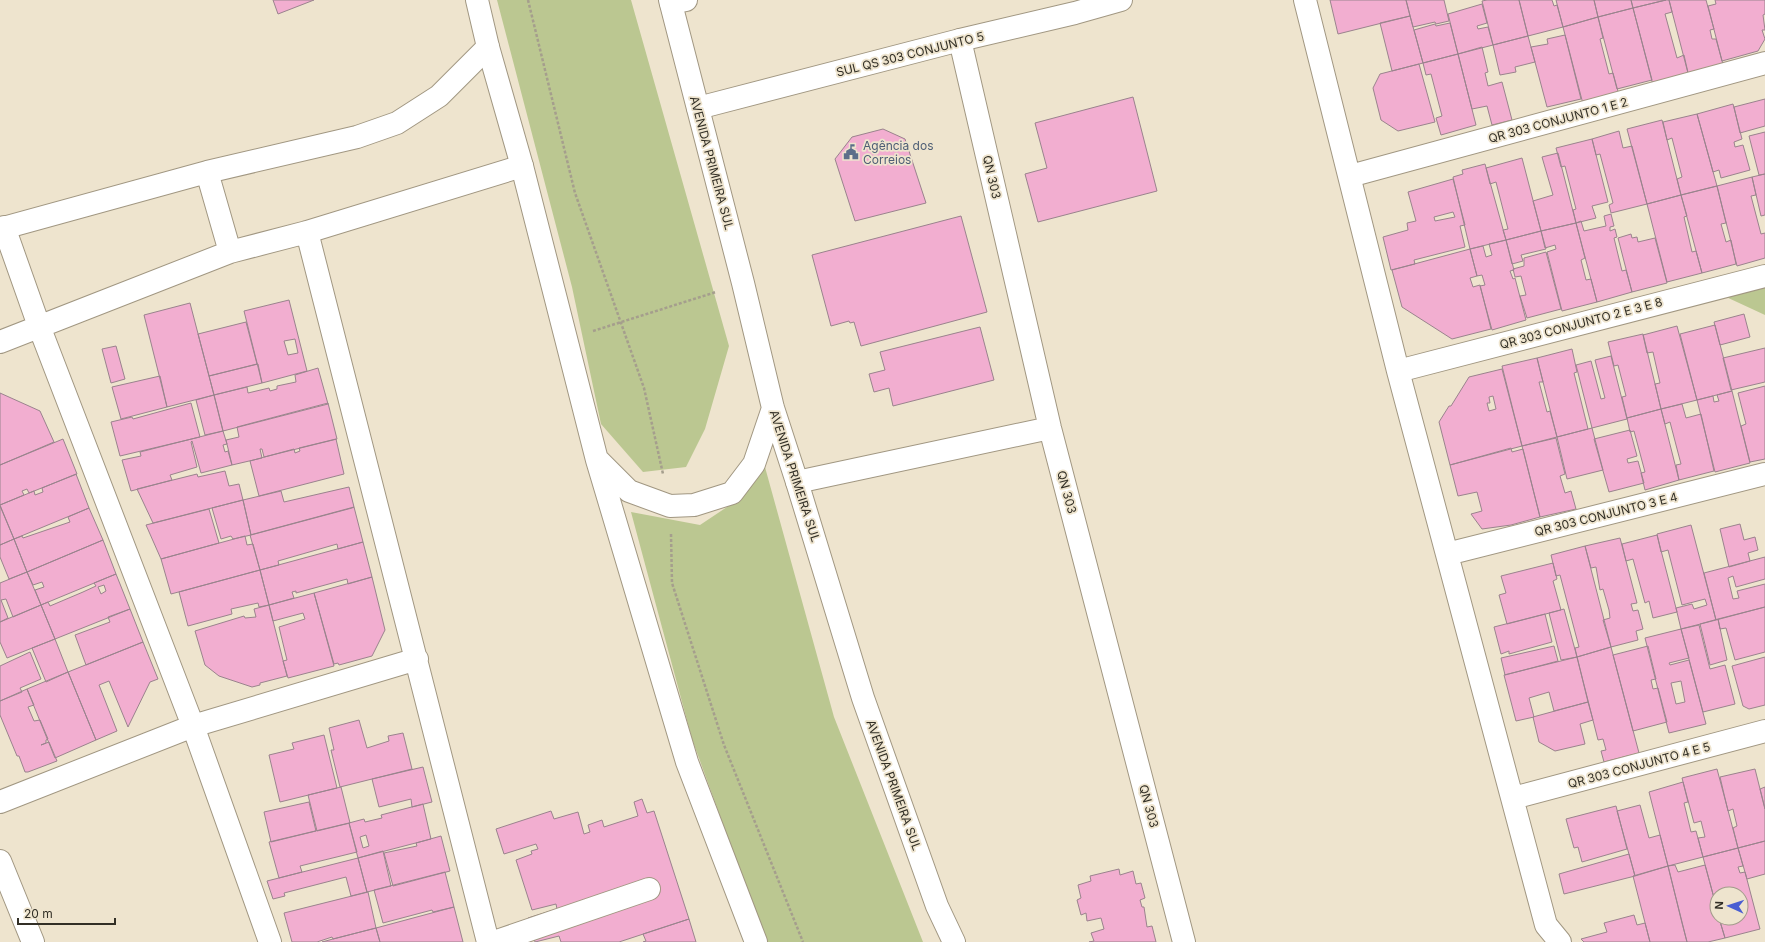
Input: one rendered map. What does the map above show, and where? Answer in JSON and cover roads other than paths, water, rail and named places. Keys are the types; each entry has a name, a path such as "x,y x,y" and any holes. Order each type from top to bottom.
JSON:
{"street":[{"path":"477,0 488,47 522,166 597,460 687,762 756,942"},
{"name":"SUL QS 303 CONJUNTO 5","path":"698,108 960,40 1074,7 1121,0"},
{"path":"1305,0 1398,371 1546,925 1560,942"},
{"name":"AVENIDA PRIMEIRA SUL","path":"675,1 698,108 744,283 773,408 863,698 937,906 954,942"},
{"name":"QN 303","path":"960,40 1050,428 1184,942"},
{"path":"270,942 192,726 2,228 207,172 357,137 397,123 439,96 488,47"},
{"name":"QR 303 CONJUNTO 1 E 2","path":"1350,176 1765,63"},
{"path":"0,342 230,252 307,232 522,166"},
{"path":"207,172 230,252"},
{"path":"307,232 488,942"},
{"name":"QR 303 CONJUNTO 2 E 3 E 8","path":"1398,371 1765,276"},
{"path":"597,460 629,491 670,506 694,505 732,493 754,464 773,408"},
{"path":"797,482 1050,428"},
{"name":"QR 303 CONJUNTO 3 E 4","path":"1447,554 1765,474"},
{"path":"0,802 192,726 417,659"},
{"name":"QR 303 CONJUNTO 4 E 5","path":"1513,798 1765,731"},
{"path":"0,861 33,942"},
{"path":"494,942 649,888"}],"place":[{"name":"Agência dos Correios","path":"851,152"}]}
